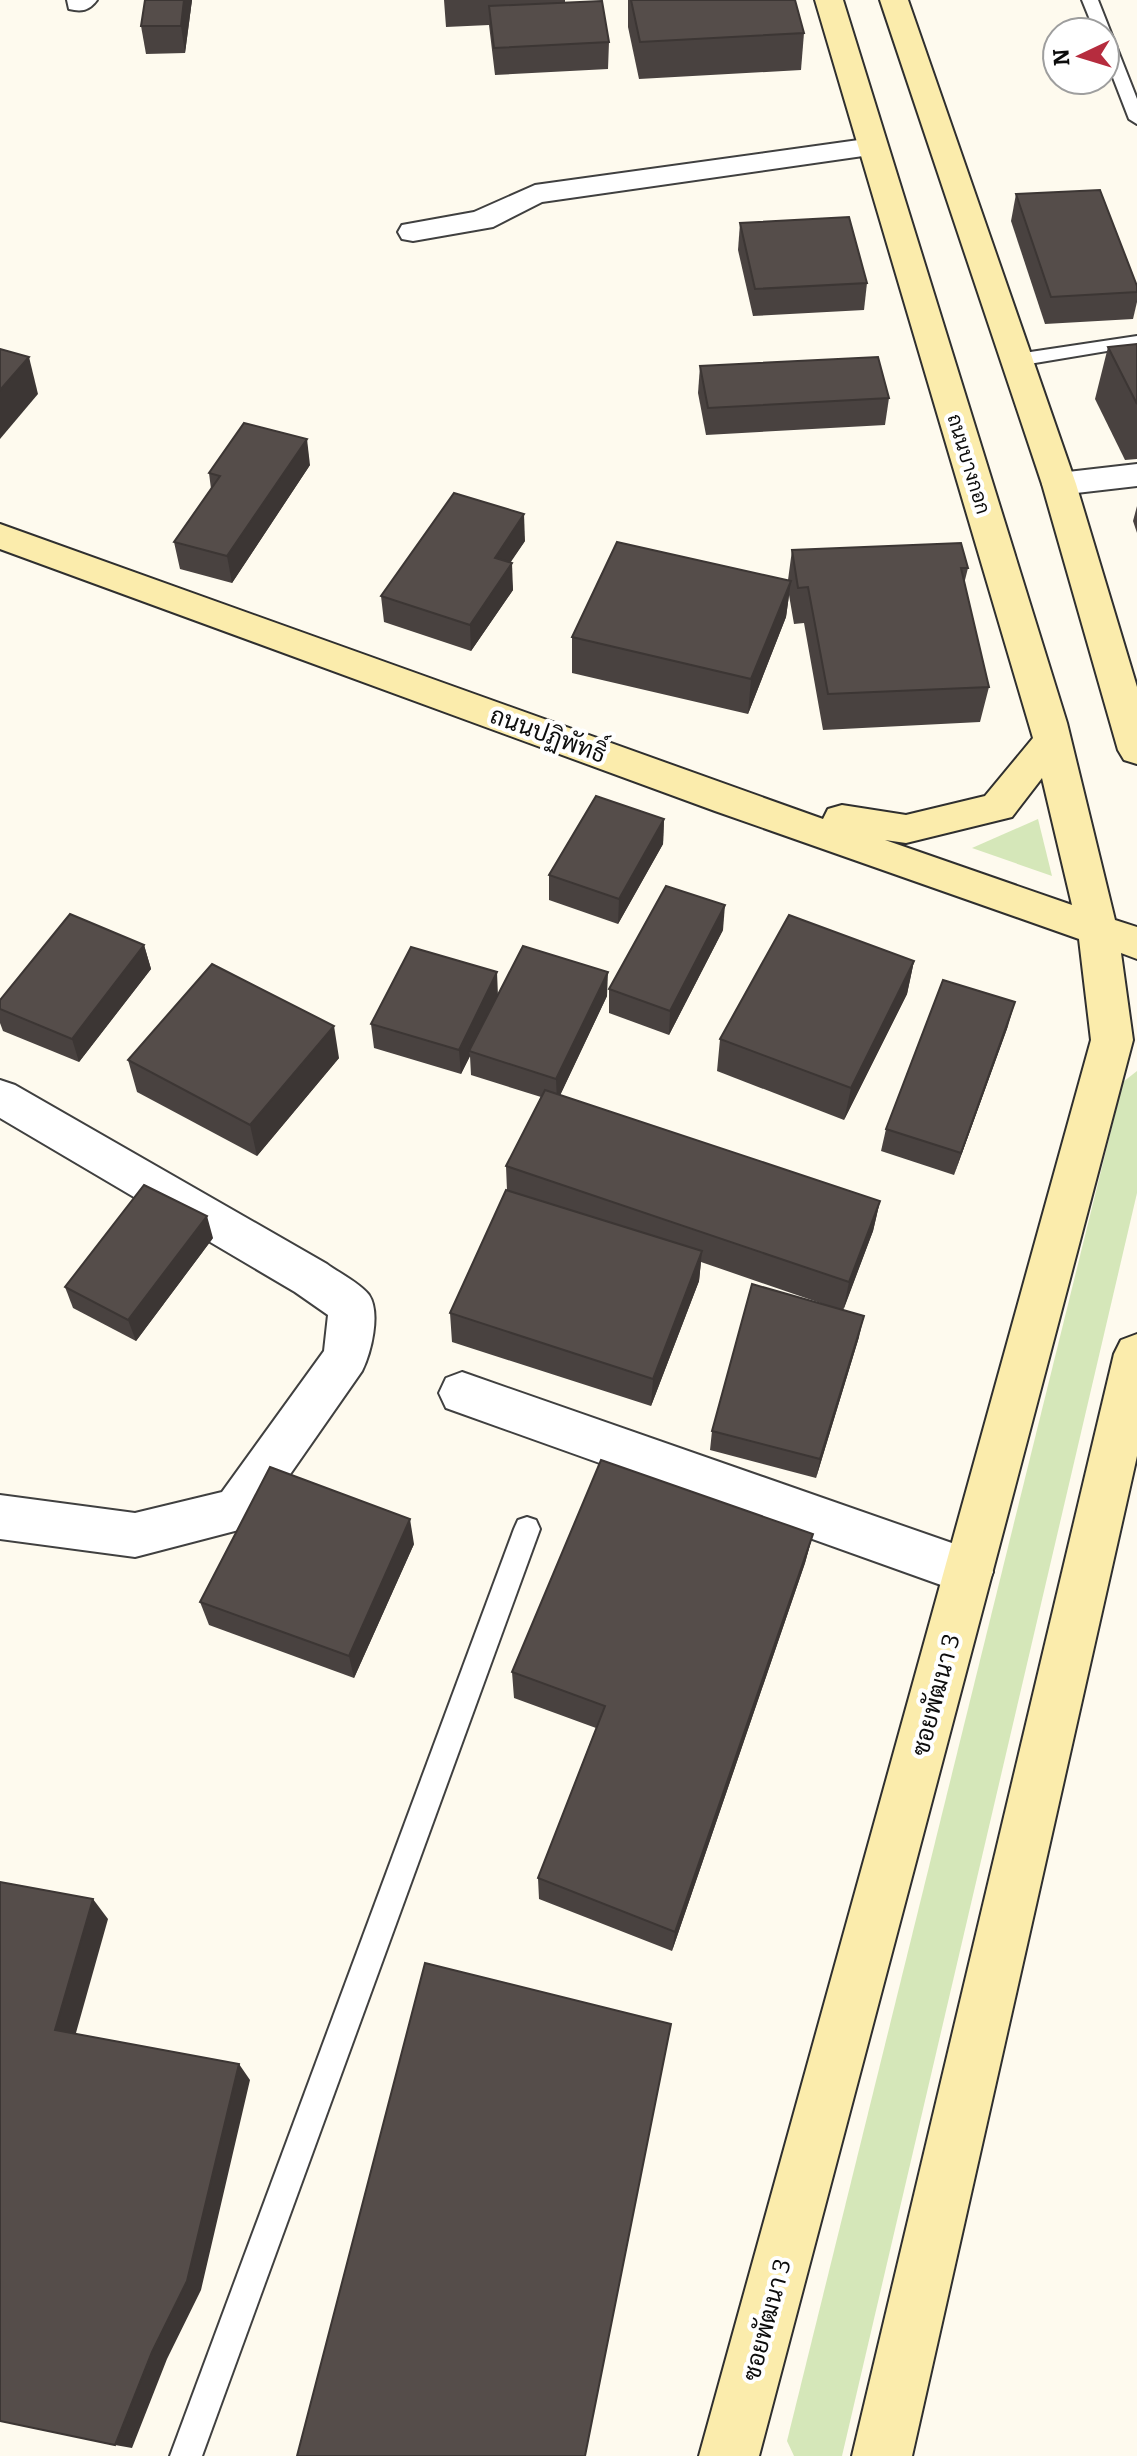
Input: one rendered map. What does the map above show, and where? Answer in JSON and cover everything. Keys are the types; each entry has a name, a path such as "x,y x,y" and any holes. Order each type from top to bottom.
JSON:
{"main road":[{"name":"ถนนบางกอก","path":"829,0 1052,740 1118,937"},
{"path":"894,0 1059,484 1137,750"},
{"name":"ถนนปฏิพัทธิ์","path":"0,536 729,801 1118,937"},
{"path":"729,801 906,829 998,807 1052,740"},
{"name":"ซอยพัฒนา 3","path":"729,2456 1112,1040 1118,937"},
{"path":"886,2449 1137,1354"},
{"path":"710,2456 747,2394"}],"street":[{"path":"413,232 482,220 535,194 873,147"},
{"path":"1059,484 1137,475"},
{"path":"0,1097 311,1278 352,1307 346,1357 237,1510 135,1535 0,1517"},
{"path":"462,1393 969,1572"}],"lane":[{"path":"1121,78 1137,119"},
{"path":"1017,360 1137,341"},
{"path":"186,2456 527,1529"}],"green space":[{"path":"1038,819 1052,876 972,848"},
{"path":"1137,1071 1137,1193 842,2456 794,2456 787,2441 1123,1082"}],"building":[{"path":"145,0 184,0 181,26 141,26"},
{"path":"631,0 795,0 804,33 640,42"},
{"path":"602,1 609,42 494,48 489,6"},
{"path":"1100,190 1137,292 1051,297 1016,194"},
{"path":"849,217 867,283 755,289 740,223"},
{"path":"1137,344 1137,404 1108,347"},
{"path":"0,349 29,357 0,390"},
{"path":"878,357 889,398 708,408 700,366"},
{"path":"244,423 307,439 227,556 174,542 220,476 209,473"},
{"path":"454,493 524,514 495,558 512,563 470,625 381,596"},
{"path":"617,542 791,581 751,679 572,637"},
{"path":"961,543 968,568 961,568 989,687 828,694 808,587 798,588 792,550"},
{"path":"596,796 664,819 619,899 549,875"},
{"path":"666,886 725,905 670,1011 609,989"},
{"path":"70,914 144,945 72,1039 0,1009 0,1000"},
{"path":"789,915 914,961 851,1088 720,1039"},
{"path":"523,946 608,972 556,1079 469,1051"},
{"path":"411,947 497,972 459,1050 371,1024"},
{"path":"212,964 334,1026 250,1125 128,1060"},
{"path":"943,980 1015,1002 961,1153 886,1129"},
{"path":"545,1090 880,1201 849,1282 506,1166"},
{"path":"144,1185 207,1216 128,1320 65,1287"},
{"path":"506,1190 702,1251 653,1379 450,1313"},
{"path":"752,1284 864,1316 820,1459 712,1431"},
{"path":"601,1460 813,1534 675,1932 538,1878 605,1706 512,1672"},
{"path":"270,1467 410,1519 349,1656 200,1602"},
{"path":"0,1882 93,1899 55,2030 239,2064 187,2281 152,2352 115,2445 0,2421"},
{"path":"425,1963 671,2024 585,2456 297,2456"}]}
